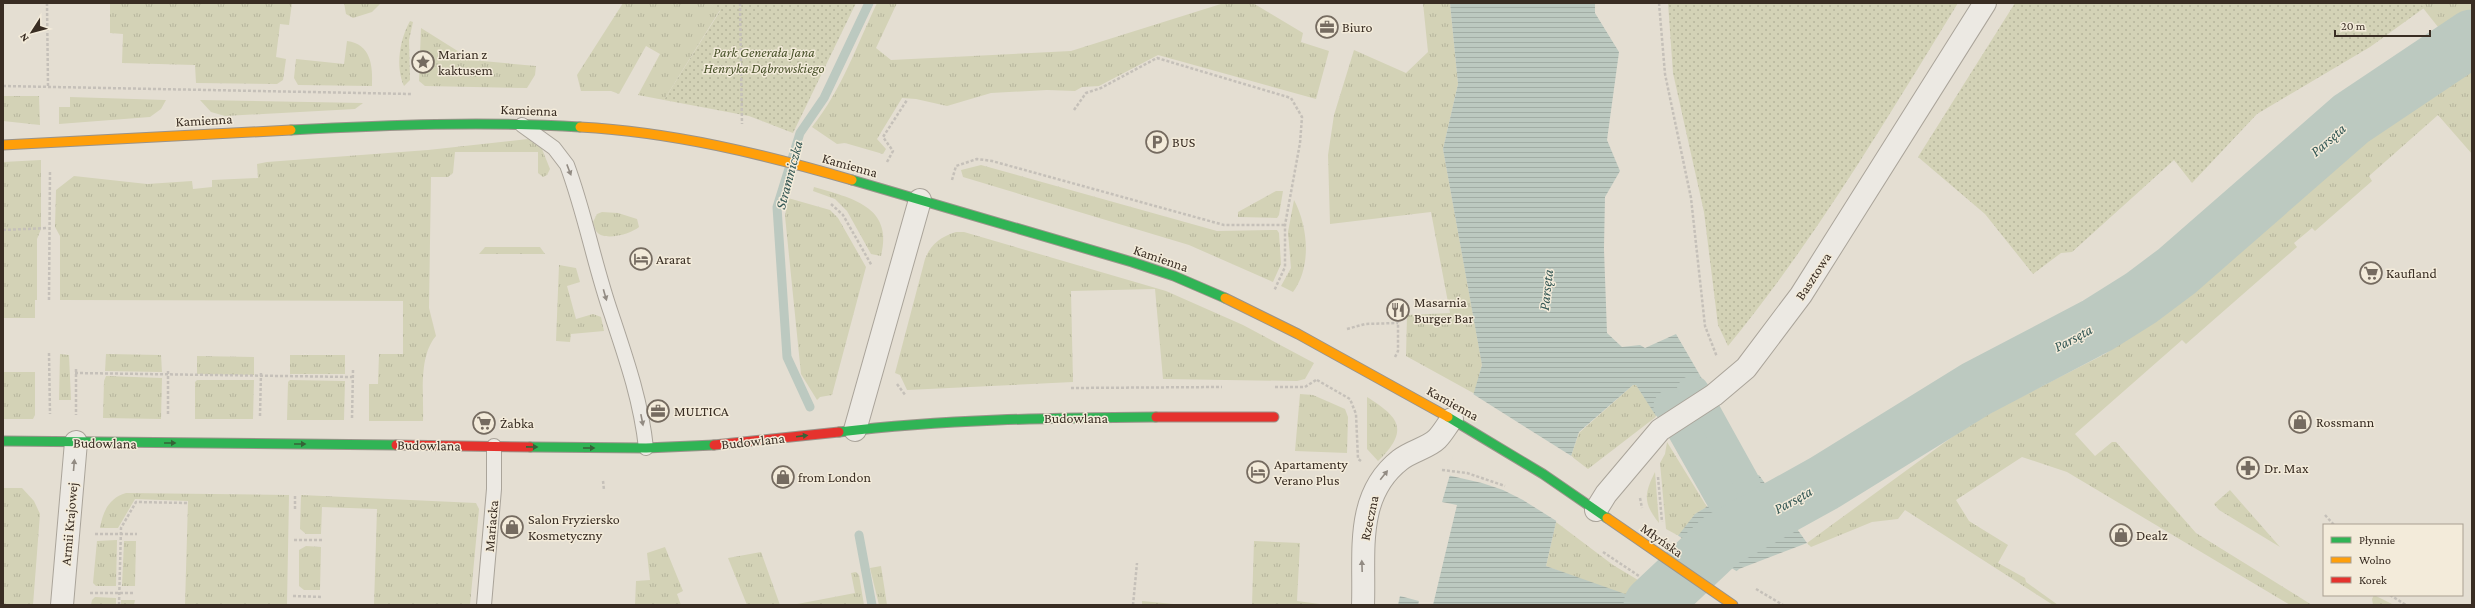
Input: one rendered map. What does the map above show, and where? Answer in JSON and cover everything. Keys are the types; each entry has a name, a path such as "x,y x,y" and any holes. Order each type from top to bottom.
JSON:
{"street":[{"name":"Basztowa","path":"1596,510 1606,494 1660,430 1714,395 1746,368 1801,295 1985,3"},
{"name":"Kamienna","path":"3,144 299,128 428,123 520,123 622,129 668,136 752,153 819,170 1174,276 1298,334 1453,419 1500,446 1576,497"},
{"path":"854,430 920,200"},
{"name":"Budowlana","path":"3,441 646,448 739,444 906,424 1015,418 1274,417"},
{"name":"Rzeczna","path":"1363,605 1362,542 1373,493 1390,468 1413,451 1437,439 1453,419"},
{"name":"Armii Krajowej","path":"62,605 76,442"},
{"name":"Młyńska","path":"1576,497 1733,605"}],"lane":[{"path":"520,123 554,148 567,165 611,313 625,351 643,421 646,448"},
{"name":"Mariacka","path":"484,605 494,489 494,446"}],"path":[{"path":"47,3 48,86"},
{"path":"740,3 742,126"},
{"path":"1659,3 1665,74 1691,198 1705,326 1719,362"},
{"path":"1074,110 1086,93 1101,88 1157,58 1291,98 1302,117 1300,143 1285,225 1286,267 1274,291"},
{"path":"3,86 415,94"},
{"path":"884,165 892,156 893,152 883,137 907,100"},
{"path":"951,184 956,166 977,159 999,163 1224,225 1285,225"},
{"path":"48,300 48,228 51,164"},
{"path":"825,202 832,204 843,215 872,267 870,274"},
{"path":"3,230 48,228"},
{"path":"1395,357 1398,351 1398,310"},
{"path":"1346,330 1365,324 1398,323"},
{"path":"49,353 50,417"},
{"path":"76,369 76,400"},
{"path":"352,370 352,418"},
{"path":"168,371 168,408"},
{"path":"260,408 261,372"},
{"path":"75,374 352,378"},
{"path":"1320,374 1316,380 1350,400 1356,414 1358,459 1365,463"},
{"path":"1439,469 1467,473 1511,488"},
{"path":"1658,474 1662,526"},
{"path":"603,481 604,490"},
{"path":"295,494 295,509"},
{"path":"1641,494 1644,511"},
{"path":"119,605 120,534 121,528 136,502 187,503"},
{"path":"2325,515 2333,524"},
{"path":"93,534 137,534"},
{"path":"294,540 323,540"},
{"path":"1133,605 1137,563"},
{"path":"1753,587 1783,605"},
{"path":"88,593 135,594"},
{"path":"293,596 322,597"},
{"path":"2392,596 2406,605"}],"green space":[{"path":"110,3 292,3 289,25 280,24 276,57 286,59 283,80 277,84 196,83 195,65 122,63 123,34 110,33"},
{"path":"344,3 381,3 372,12 353,18 346,14"},
{"path":"623,3 709,3 720,10 664,100 638,95 660,54 646,46 619,94 611,91 581,91 577,75"},
{"name":"Park Generała Jana Henryka Dąbrowskiego","path":"709,3 856,3 793,133 749,116 664,100 720,11"},
{"path":"877,3 897,3 876,48 891,60 1071,51 1224,3 1253,3 1303,33 1301,42 1329,51 1316,99 1158,55 1099,86 1082,87 1075,91 1047,90 991,93 947,106 916,99 902,98 877,139 886,149 883,154 845,143 837,144 812,127 823,113 840,83"},
{"path":"1423,3 1450,3 1458,84 1443,149 1482,364 1475,394 1406,356 1407,315 1450,313 1431,212 1330,224 1328,155 1334,115 1354,50 1406,73 1428,52"},
{"path":"1668,3 1958,3 1849,179 1791,264 1728,346 1718,325 1704,212 1673,73"},
{"path":"2015,3 2419,3 2424,8 2370,47 2257,114 2192,183 2174,160 2072,252 2061,253 2033,274 1985,214 1918,157"},
{"path":"2419,3 2472,3 2472,12 2442,32"},
{"path":"410,21 413,22 409,40 410,80 404,86 401,78 399,61 401,44"},
{"path":"421,28 472,60 536,66 535,75 527,88 425,86 419,81"},
{"path":"347,41 361,46 366,51 371,64 372,86 298,85 294,78 296,59 344,64"},
{"path":"2472,63 2472,154 2438,115 2369,176 2372,181 2315,231 2312,228 2294,243 2297,247 2186,344 2182,340 2075,434 2095,456 2112,442 2116,442 2196,533 2312,605 2290,605 2067,472 2022,457 1956,500 1969,521 2008,545 1998,563 2025,578 2026,582 2058,605 2053,605 1905,510 1898,519 1872,522 1811,547 1807,543 1963,429 2003,406 2105,354 2194,287 2379,128"},
{"path":"3,96 39,96 40,125 3,121"},
{"path":"70,97 166,100 161,109 150,117 59,124 59,107 70,107"},
{"path":"200,100 363,103 355,109 225,116 211,112"},
{"path":"528,139 542,149 550,169 547,175 543,177 538,173 538,152 455,152 453,173 448,177 431,177 429,308 436,336 430,345 424,365 423,421 369,421 369,384 378,384 379,354 403,354 403,301 60,300 60,236 55,227 56,190 74,176 147,184 192,181 193,189 212,187 212,180 258,178 257,164 267,162 428,150"},
{"path":"41,160 41,229 37,239 37,300 35,300 35,318 3,318 3,162"},
{"path":"981,165 1217,231 1277,230 1279,233 1281,264 1273,282 1189,245 963,177 961,170"},
{"path":"814,187 855,200 875,215 881,226 883,239 881,256 871,254 847,211 835,199 813,191"},
{"path":"1276,191 1283,191 1279,215 1277,218 1238,217 1238,212"},
{"path":"788,198 830,210 838,218 866,267 832,395 820,397 817,400 801,374 785,216"},
{"path":"1294,200 1299,210 1305,234 1306,246 1303,271 1293,292 1281,286 1291,268 1288,232"},
{"path":"602,212 618,213 637,219 639,227 635,230 617,236 605,236 600,234 596,231 593,222 597,214"},
{"path":"956,232 964,232 1166,291 1243,325 1314,363 1305,379 1297,381 1163,379 1155,289 1071,291 1073,382 907,390 900,375 895,373 925,259 933,245 945,236"},
{"path":"485,247 540,247 545,254 479,254"},
{"path":"559,265 576,268 580,282 567,286 576,319 593,314 601,317 604,331 571,334 570,342 556,341"},
{"path":"60,354 69,355 71,400 59,400"},
{"path":"106,354 161,355 162,372 105,371"},
{"path":"290,355 345,355 345,374 290,374"},
{"path":"197,356 254,357 254,375 197,374"},
{"path":"3,372 35,372 35,415 33,419 4,419"},
{"path":"106,376 162,378 161,419 103,418 104,381"},
{"path":"197,380 254,380 253,419 195,419 195,382"},
{"path":"290,380 345,381 344,420 287,420 288,382"},
{"path":"1633,385 1636,385 1657,416 1588,469 1571,456 1579,433"},
{"path":"1300,394 1313,395 1345,409 1348,417 1347,453 1295,451"},
{"path":"1367,397 1387,411 1393,418 1396,425 1397,432 1394,441 1378,461 1367,449"},
{"path":"1667,442 1707,507 1695,514 1679,536 1666,529 1660,463 1665,454"},
{"path":"1655,472 1659,523 1650,510 1647,498 1649,486"},
{"path":"3,488 22,488 34,501 40,514 33,605 3,605"},
{"path":"2230,490 2280,547 2219,510 2214,504"},
{"path":"126,493 289,495 287,605 185,605 188,501 135,499 118,528 100,528 103,516 108,506 115,498"},
{"path":"301,495 476,503 479,509 470,605 374,605 377,509 322,507 321,534 306,534 300,529"},
{"path":"1556,522 1613,565 1643,583 1631,596 1625,596 1546,566"},
{"path":"117,540 116,586 96,586 93,583 97,541"},
{"path":"124,541 136,541 135,586 122,586"},
{"path":"1254,541 1300,543 1297,601 1327,605 1252,605"},
{"path":"306,546 321,547 320,590 304,590 299,586 299,550"},
{"path":"665,547 683,591 677,594 681,605 635,605 636,581 650,580 647,553"},
{"path":"761,552 780,605 747,605 728,558"},
{"path":"881,566 887,605 879,605 870,568"},
{"path":"856,572 859,575 864,605 792,605 855,593 851,573"},
{"path":"2374,596 2376,596 2394,605 2373,605 2372,599"},
{"path":"95,597 116,598 116,605 91,605 92,600"},
{"path":"121,600 135,600 134,605 121,605"},
{"path":"1142,601 1184,605 1142,605"}],"water":[{"path":"1450,3 1595,3 1595,13 1619,52 1607,140 1620,171 1605,197 1604,249 1607,333 1622,347 1640,345 1645,348 1676,334 1705,384 1656,416 1636,385 1633,385 1579,432 1571,456 1546,566 1631,596 1695,514 1759,475 1807,543 1739,569 1700,605 1433,605 1457,505 1442,502 1482,365 1443,149 1458,84"},
{"path":"1400,596 1419,601 1418,605 1398,605"}],"pier":[{"path":"1707,384 1658,417 1655,417"},
{"path":"1473,394 1573,457 1558,522 1523,500 1503,490 1482,483 1447,475"},
{"path":"1677,535 1738,572 1703,605 1679,605 1641,582"}],"waterway":[{"name":"Stramniczka","path":"810,407 787,357 777,207 800,133 824,98 869,3"},
{"name":"Parsęta","path":"1652,605 1721,540 1824,483 1976,389 2098,325 2141,298 2177,271 2351,119 2472,38"},
{"path":"1693,392 1744,484"},
{"path":"1670,406 1722,498"},
{"name":"Stramniczka","path":"859,535 872,605"}],"traffic: fast":[{"path":"291,130 399,125 472,124 580,127"},
{"path":"852,180 1132,262 1174,276 1225,298"},
{"path":"839,432 918,424 958,422 1156,417"},
{"path":"1448,417 1543,474 1607,518"},
{"path":"3,441 396,445"},
{"path":"530,447 646,448 714,445"}],"traffic: slow":[{"path":"580,127 683,139 785,161 852,180"},
{"path":"3,145 291,130"},
{"path":"1225,298 1298,334 1448,417"},
{"path":"1607,518 1733,605"}],"traffic: jam":[{"path":"1156,417 1274,417"},
{"path":"714,445 839,432"},
{"path":"396,445 530,447"}],"place":[{"name":"Biuro","path":"1327,27"},
{"name":"Marian z kaktusem","path":"423,62"},
{"name":"BUS","path":"1157,142"},
{"name":"Ararat","path":"641,259"},
{"name":"Kaufland","path":"2371,273"},
{"name":"Masarnia Burger Bar","path":"1398,310"},
{"name":"MULTICA","path":"658,411"},
{"name":"Rossmann","path":"2300,422"},
{"name":"Żabka","path":"484,423"},
{"name":"Dr. Max","path":"2248,468"},
{"name":"Apartamenty Verano Plus","path":"1258,472"},
{"name":"from London","path":"783,477"},
{"name":"Salon Fryziersko Kosmetyczny","path":"512,527"},
{"name":"Dealz","path":"2121,535"}]}
